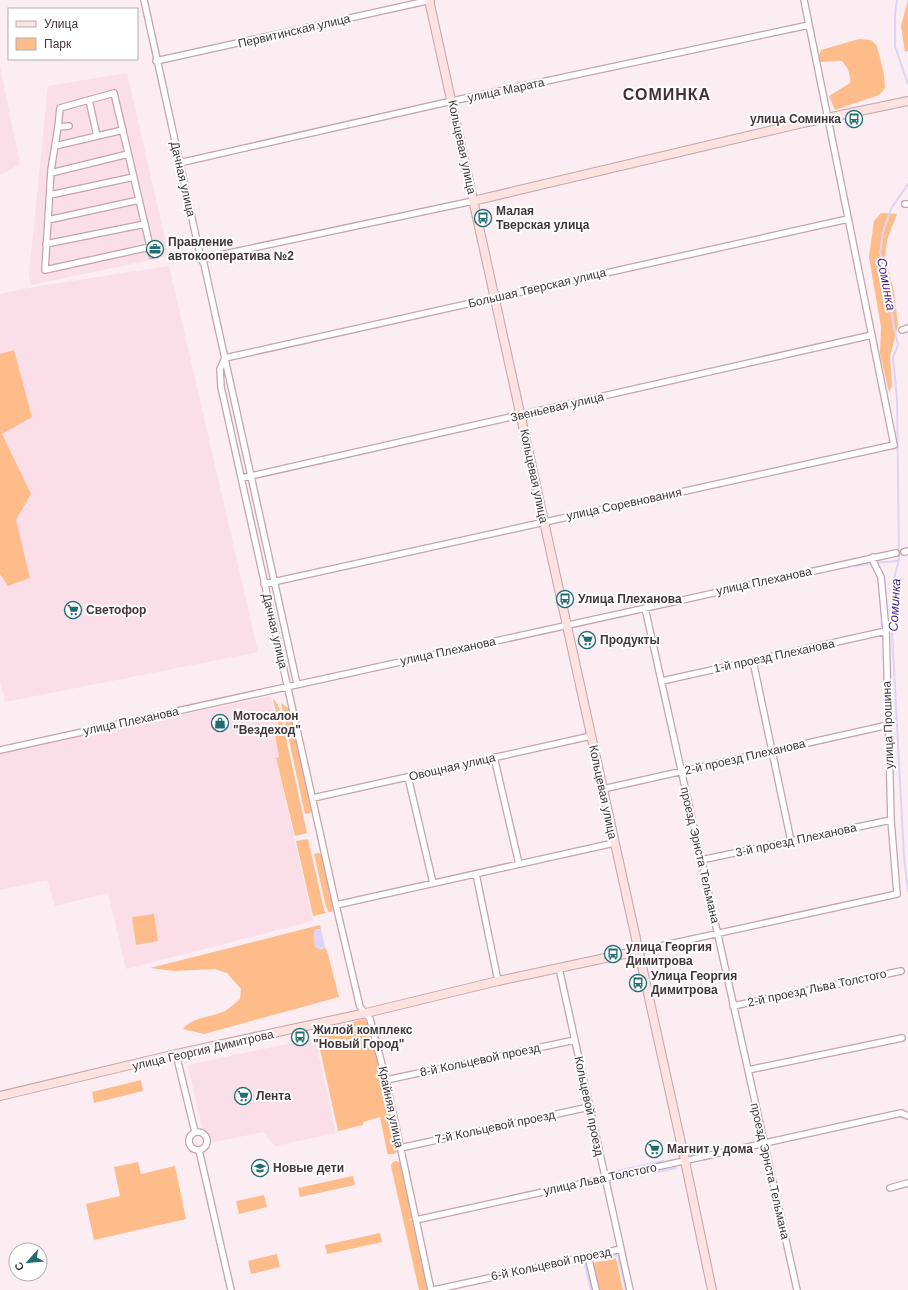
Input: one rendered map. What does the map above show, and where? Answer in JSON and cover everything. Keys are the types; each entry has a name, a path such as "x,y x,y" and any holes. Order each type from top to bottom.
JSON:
{"main road":[{"name":"Кольцевая улица","path":"430,0 712,1290"},
{"path":"473,201 828,118 908,101"},
{"name":"улица Георгия Димитрова","path":"0,1096 176,1054 366,1013 498,981 638,951"}],"street":[{"name":"Дачная улица","path":"144,0 156,61 201,259 204,264 297,684"},
{"name":"Первитинская улица","path":"156,61 430,0"},
{"path":"804,0 872,335"},
{"name":"улица Марата","path":"180,163 452,101 809,25"},
{"path":"150,247 45,270 51,173 60,108 114,93 152,255"},
{"path":"89,100 97,136"},
{"path":"58,127 69,126"},
{"path":"55,146 123,130"},
{"path":"51,173 128,154"},
{"path":"50,195 134,177"},
{"path":"48,220 139,200"},
{"path":"201,259 473,201"},
{"name":"Большая Тверская улица","path":"225,358 848,219"},
{"path":"46,244 145,224"},
{"name":"Звеньевая улица","path":"242,478 872,335"},
{"name":"улица Соревнования","path":"264,584 894,445 872,335"},
{"name":"Дачная улица","path":"225,358 220,368 221,387 336,905"},
{"name":"улица Плеханова","path":"0,750 896,553"},
{"name":"улица Прошина","path":"873,557 881,577 886,632 891,820 897,894"},
{"name":"проезд Эрнста Тельмана","path":"645,608 797,1290"},
{"name":"1-й проезд Плеханова","path":"662,681 886,632"},
{"path":"753,661 791,841"},
{"name":"2-й проезд Плеханова","path":"603,789 888,725"},
{"name":"Овощная улица","path":"313,798 591,736"},
{"path":"494,757 519,864"},
{"path":"408,777 433,883"},
{"name":"3-й проезд Плеханова","path":"701,860 891,820"},
{"path":"336,905 614,843"},
{"path":"476,874 498,981"},
{"name":"улица Георгия Димитрова","path":"638,951 897,894"},
{"name":"Крайняя улица","path":"336,905 360,1008 370,1019 386,1080 416,1220 433,1290"},
{"name":"Кольцевой проезд","path":"559,968 630,1290"},
{"name":"2-й проезд Льва Толстого","path":"733,1006 901,971"},
{"path":"748,1070 902,1038"},
{"name":"8-й Кольцевой проезд","path":"386,1080 575,1040"},
{"path":"176,1054 195,1132"},
{"name":"7-й Кольцевой проезд","path":"400,1148 590,1107"},
{"name":"улица Льва Толстого","path":"416,1220 605,1177 685,1161 901,1113 908,1116"},
{"path":"195,1132 201,1132 207,1138 206,1146 199,1150 192,1148 189,1143 190,1137 195,1132"},
{"path":"199,1150 231,1290"},
{"path":"890,1188 908,1183"},
{"name":"6-й Кольцевой проезд","path":"433,1290 621,1249"},
{"path":"588,1256 596,1290"}],"shaded area":[{"path":"0,67 20,164 0,175"},
{"path":"127,73 169,256 31,285 29,274 48,86"},
{"path":"169,266 258,652 5,702 0,680 0,294 33,287"},
{"path":"271,696 279,733 275,735 279,757 276,758 313,921 126,969 108,893 55,906 47,880 0,890 0,753"},
{"path":"314,930 321,930 325,947 321,950 315,947"},
{"path":"315,1038 336,1133 275,1146 263,1132 210,1143 201,1124 188,1065"}],"green space":[{"path":"908,0 908,51 905,52 901,26"},
{"path":"859,39 871,40 877,46 884,74 885,88 879,95 835,110 829,96 850,83 849,74 842,61 820,62 819,56 821,50"},
{"path":"881,213 897,214 887,240 885,256 894,292 898,325 890,357 892,386 889,392 880,354 881,327 869,257 874,221"},
{"path":"14,350 32,417 2,434 31,494 16,520 30,578 8,586 0,574 0,354"},
{"path":"273,698 280,711 307,833 295,836 276,758 279,757 275,735 280,733"},
{"path":"281,703 290,709 312,810 310,813 305,814"},
{"path":"308,839 324,910 326,913 313,916 296,841"},
{"path":"314,854 322,854 334,907 331,912 329,912 326,907"},
{"path":"154,914 158,941 136,945 132,917"},
{"path":"320,925 321,930 314,930 315,947 323,949 325,947 339,997 204,1034 183,1029 197,1019 227,1010 240,999 241,989 227,973 215,969 174,971 150,968"},
{"path":"364,1019 370,1026 398,1151 394,1154 388,1154 387,1152 380,1117 363,1122 363,1125 338,1131 316,1032"},
{"path":"141,1080 143,1091 94,1103 92,1092"},
{"path":"395,1161 400,1162 412,1218 409,1220 412,1220 428,1290 419,1290 391,1166"},
{"path":"138,1162 141,1174 175,1166 186,1219 94,1240 86,1204 120,1196 114,1167"},
{"path":"353,1176 355,1185 300,1197 298,1188"},
{"path":"264,1195 267,1207 239,1214 236,1201"},
{"path":"380,1233 382,1242 327,1254 325,1245"},
{"path":"277,1254 280,1267 251,1274 248,1261"},
{"path":"616,1258 623,1290 599,1290 593,1263"}],"waterway":[{"name":"Соминка","path":"897,0 895,14 895,46 908,84"},
{"name":"Соминка","path":"908,184 891,209 883,232 880,253 886,270 893,323 898,345 893,357 897,399 899,559 893,583 892,632 904,857 908,891"},
{"path":"875,563 899,560"},
{"path":"855,566 873,563"},
{"path":"608,1173 663,1161"},
{"path":"609,1183 676,1168"},
{"path":"590,1260 618,1255 626,1290"},
{"path":"588,1260 584,1261 591,1290"}],"place":[{"name":"улица Соминка","path":"854,119"},
{"name":"Малая Тверская улица","path":"483,218"},
{"name":"Правление автокооператива №2","path":"155,249"},
{"name":"Улица Плеханова","path":"565,599"},
{"name":"Светофор","path":"73,610"},
{"name":"Продукты","path":"587,640"},
{"name":"Мотосалон \"Вездеход\"","path":"220,723"},
{"name":"улица Георгия Димитрова","path":"613,954"},
{"name":"Улица Георгия Димитрова","path":"638,983"},
{"name":"Жилой комплекс \"Новый Город\"","path":"300,1037"},
{"name":"Лента","path":"243,1096"},
{"name":"Магнит у дома","path":"654,1149"},
{"name":"Новые дети","path":"260,1168"}],"district":[{"name":"СОМИНКА","path":"667,94"}]}
